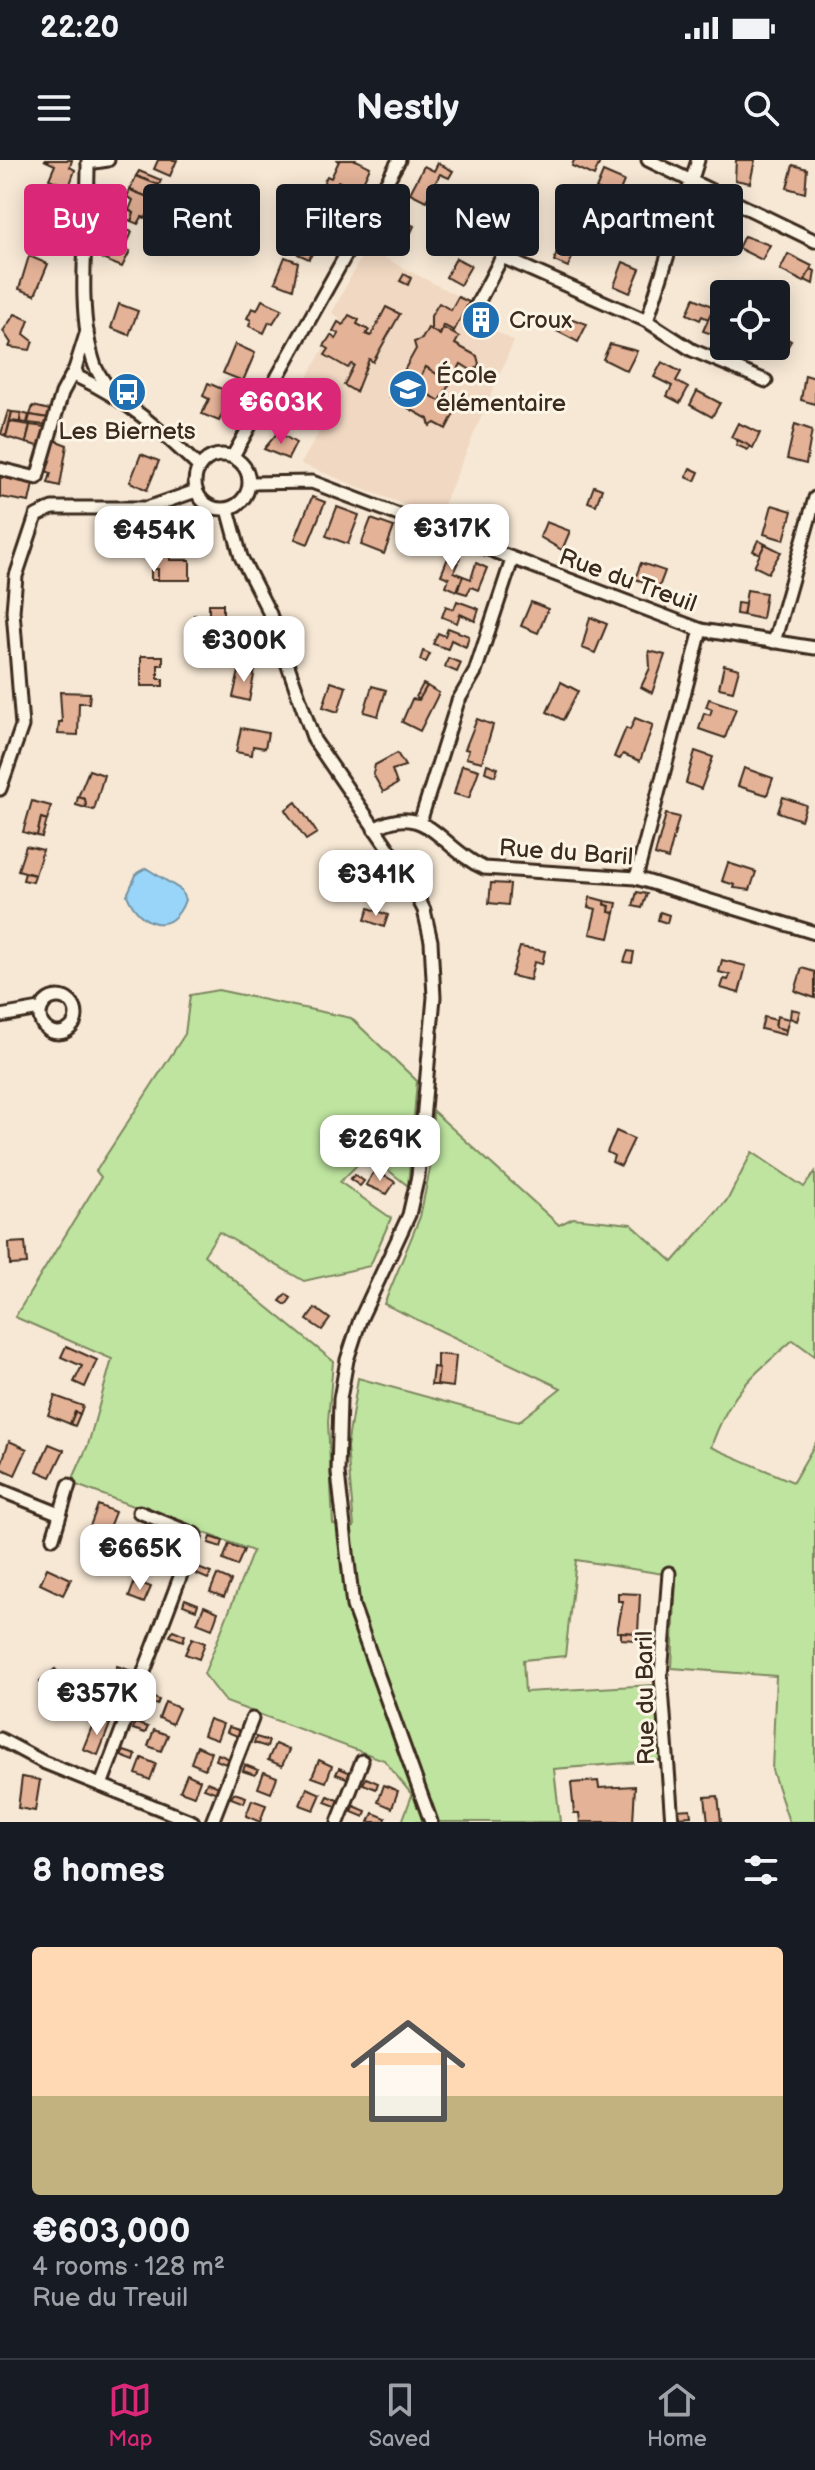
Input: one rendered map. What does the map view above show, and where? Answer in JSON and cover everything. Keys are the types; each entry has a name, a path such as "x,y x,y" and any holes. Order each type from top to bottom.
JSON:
{"street":[{"path":"91,373 84,227 88,162 108,160"},
{"path":"233,456 399,160"},
{"path":"648,160 814,239"},
{"path":"647,321 698,160"},
{"path":"471,316 502,257 647,321 692,350 766,381"},
{"path":"0,469 37,478 68,378 86,344 88,323"},
{"path":"77,366 91,373 158,427 199,467"},
{"path":"77,366 78,377 91,373"},
{"path":"61,402 73,387 91,373"},
{"path":"214,455 233,456 248,472 250,483 243,500 228,509 208,506 196,491 199,467 214,455"},
{"name":"Rue du Treuil","path":"250,483 312,482 701,630 815,648"},
{"path":"0,789 22,726 13,611 16,576 36,516 42,510 52,508 147,508 196,491"},
{"path":"774,642 815,498"},
{"path":"228,509 241,557 270,614 314,740 404,871 424,910 435,967 418,1176 409,1215 360,1320 347,1360 340,1399 338,1473 353,1606 431,1822"},
{"path":"374,829 401,818 421,819 458,701 475,672 512,560"},
{"path":"636,878 701,630"},
{"name":"Rue du Baril","path":"421,819 463,858 484,868 636,878 815,933"},
{"path":"0,1016 40,1009"},
{"path":"53,1538 69,1485"},
{"path":"0,1490 60,1514"},
{"path":"101,1785 196,1535 139,1512"},
{"name":"Rue du Baril","path":"669,1573 661,1675 672,1822"},
{"path":"212,1822 252,1719"},
{"path":"0,1739 193,1822"},
{"path":"338,1822 362,1761"}],"shaded area":[{"name":"École élémentaire","path":"362,256 381,256 469,302 464,314 514,341 438,518 301,464 338,398 306,380 331,335 336,338 338,335 333,331 340,318 332,313"}],"green space":[{"path":"218,990 351,1018 417,1081 408,1186 368,1154 340,1182 391,1218 370,1266 304,1281 219,1232 204,1255 333,1361 328,1422 333,1524 354,1527 347,1447 358,1378 518,1422 561,1388 384,1304 420,1217 432,1159 433,1111 559,1225 573,1218 631,1224 673,1262 728,1199 752,1152 804,1187 815,1172 815,1356 793,1340 743,1387 726,1412 711,1447 793,1482 815,1444 815,1822 789,1822 772,1770 776,1676 672,1668 676,1576 576,1560 565,1656 523,1660 525,1692 654,1685 663,1760 554,1769 560,1822 402,1822 412,1795 384,1760 226,1702 204,1674 253,1551 71,1483 88,1445 112,1359 15,1317 101,1177 96,1171 185,1034 190,995"}],"water":[{"path":"146,868 181,890 185,900 179,912 164,923 147,920 139,914 127,895 137,873"}],"building":[{"path":"44,160 72,160 70,167 75,170 70,184 49,179 55,165"},
{"path":"158,160 177,160 170,176 154,169"},
{"path":"336,160 356,160 370,167 362,184 338,181 337,184 323,184 327,176 331,178 339,161"},
{"path":"574,160 600,162 594,176 572,166"},
{"path":"736,160 755,160 750,183 735,180"},
{"path":"438,163 453,171 449,178 440,174 435,184 426,184 426,201 410,193 424,166 434,171"},
{"path":"793,165 807,169 805,193 787,188"},
{"path":"139,171 161,180 156,184 136,176"},
{"path":"603,172 624,181 623,184 598,184"},
{"path":"136,176 156,184 143,184 143,195 130,190"},
{"path":"130,190 143,195 143,217 138,224 131,221 134,213 129,210 133,200 127,197"},
{"path":"127,210 134,213 131,221 127,219"},
{"path":"743,238 770,245 762,260 743,250"},
{"path":"127,250 130,251 122,267 102,259 103,256 127,256"},
{"path":"788,254 812,266 804,282 780,270"},
{"path":"29,256 48,264 35,295 19,289"},
{"path":"556,256 573,256 568,267 554,261"},
{"path":"285,257 298,262 293,289 275,282"},
{"path":"456,258 471,266 460,285 446,277"},
{"path":"623,262 640,269 630,293 614,286"},
{"path":"811,269 815,271 813,284 805,280"},
{"path":"404,274 411,278 408,285 400,281"},
{"path":"458,297 469,302 454,331 443,325 440,335 431,330 431,316 439,303 451,310"},
{"path":"694,298 710,305 708,319 702,316 700,320 687,314"},
{"path":"262,300 282,309 273,323 269,322 264,333 249,326 251,320 247,318 252,308 257,310"},
{"path":"119,304 138,311 129,335 111,328"},
{"path":"386,307 400,314 373,362 369,359 356,392 344,385 354,365 348,368 325,355 329,349 324,346 331,335 336,339 339,334 333,331 338,322 343,325 349,315 359,320 357,324 369,330 366,334 371,336"},
{"path":"15,314 29,320 24,334 33,341 30,350 9,347 11,343 3,331"},
{"path":"561,315 587,324 578,342 553,329"},
{"path":"710,315 710,333 703,331"},
{"path":"428,328 440,335 443,328 459,337 455,344 477,356 479,364 474,372 461,364 450,383 426,367 415,386 456,410 446,429 435,423 430,426 428,419 408,408 410,405 390,397 396,386 394,378 401,376 416,349 414,342 422,339"},
{"path":"235,344 255,353 243,381 223,373"},
{"path":"610,344 637,351 627,371 603,359"},
{"path":"662,362 681,372 676,381 688,388 680,403 667,396 672,386 654,377"},
{"path":"426,367 450,383 440,401 415,386"},
{"path":"805,375 815,378 815,404 801,400"},
{"path":"208,383 231,393 219,421 202,414 209,399 203,396"},
{"path":"697,391 720,403 712,417 690,405"},
{"path":"33,406 50,410 48,418 30,415"},
{"path":"8,411 12,412 6,436 1,434"},
{"path":"12,412 21,413 20,422 10,421"},
{"path":"21,413 29,415 27,423 20,422"},
{"path":"30,415 48,418 45,425 28,423"},
{"path":"10,422 30,425 26,443 6,437"},
{"path":"738,423 760,433 753,448 731,437"},
{"path":"795,424 812,430 806,464 787,459"},
{"path":"30,425 45,427 39,446 26,443"},
{"path":"278,432 296,443 288,459 264,449"},
{"path":"54,440 67,445 60,486 48,483 51,473 46,471"},
{"path":"738,440 750,446 748,450 736,445"},
{"path":"141,454 159,461 147,490 130,482"},
{"path":"690,468 699,472 695,481 686,477"},
{"path":"0,477 33,484 29,502 0,497"},
{"path":"594,486 602,489 596,505 588,502"},
{"path":"312,497 325,502 308,544 295,539"},
{"path":"772,505 792,511 784,540 764,534"},
{"path":"337,507 359,515 348,544 326,536"},
{"path":"371,519 394,527 384,554 361,545"},
{"path":"546,522 570,531 562,550 540,537"},
{"path":"144,535 172,535 170,560 190,560 190,580 158,580 158,569 151,569 151,550 144,550"},
{"path":"758,540 765,544 760,554 753,551"},
{"path":"765,544 781,552 768,573 754,566"},
{"path":"450,553 460,557 454,572 463,576 457,591 446,586 449,578 441,575"},
{"path":"476,563 487,568 478,590 471,587 467,594 457,591 463,576 471,579"},
{"path":"641,563 665,571 659,587 635,579"},
{"path":"151,569 158,569 158,580 151,580"},
{"path":"747,590 766,593 762,619 743,615"},
{"path":"457,601 479,609 475,621 460,614 457,623 442,617 446,606 454,609"},
{"path":"531,602 548,609 538,633 521,626"},
{"path":"737,603 745,604 743,615 736,614"},
{"path":"209,604 223,604 223,632 194,632 194,615 209,616"},
{"path":"590,617 607,624 595,653 582,648"},
{"path":"448,628 469,636 466,647 451,640 448,649 433,644 438,633 445,636"},
{"path":"423,651 430,654 426,662 420,660"},
{"path":"649,651 665,655 652,693 641,687 650,668"},
{"path":"141,656 163,656 163,665 158,665 158,679 163,679 163,686 141,686"},
{"path":"448,658 461,663 457,672 445,667"},
{"path":"724,665 739,669 733,691 719,688"},
{"path":"240,667 255,670 249,701 233,697"},
{"path":"331,682 346,687 338,712 323,707"},
{"path":"561,682 578,691 563,720 547,712"},
{"path":"423,684 427,686 419,700 416,697"},
{"path":"372,686 386,690 378,716 364,712"},
{"path":"427,686 439,693 420,731 402,722 412,699 419,700"},
{"path":"60,692 90,693 89,703 79,703 78,735 58,734 59,722 62,722"},
{"path":"709,699 736,708 725,738 699,729 704,713 710,715 712,709 706,707"},
{"path":"635,718 653,725 640,761 623,754 620,759 614,757 626,728 630,730"},
{"path":"477,719 493,725 482,762 466,758 469,750 465,749"},
{"path":"241,728 268,733 265,748 253,746 252,755 236,752"},
{"path":"695,751 713,757 701,789 686,783"},
{"path":"397,753 405,766 392,770 397,784 383,792 373,774 375,765"},
{"path":"487,764 498,768 495,776 485,772"},
{"path":"462,765 479,770 469,798 454,794"},
{"path":"744,768 773,778 767,795 738,786"},
{"path":"89,770 104,775 94,810 86,808 85,799 78,797"},
{"path":"78,797 85,799 86,808 76,805"},
{"path":"783,797 806,805 801,820 778,812"},
{"path":"32,801 51,806 47,820 41,818 37,836 23,832"},
{"path":"296,802 317,833 306,840 285,810"},
{"path":"666,814 679,817 668,859 655,855"},
{"path":"41,818 47,820 42,837 37,836"},
{"path":"26,846 43,850 35,875 18,870"},
{"path":"728,863 756,872 750,890 734,888 735,885 722,881"},
{"path":"25,873 35,875 33,882 23,880"},
{"path":"491,883 510,884 508,905 489,903"},
{"path":"637,892 647,894 642,908 633,906"},
{"path":"590,897 605,901 604,904 610,906 609,912 615,913 609,938 590,934 596,909 588,907"},
{"path":"605,901 617,903 615,913 609,912 610,906 604,904"},
{"path":"369,908 388,915 384,927 365,920"},
{"path":"660,912 669,915 667,923 658,920"},
{"path":"520,947 545,951 542,964 534,962 530,980 511,976"},
{"path":"628,951 634,952 632,963 624,962"},
{"path":"722,960 746,966 739,993 721,988 724,979 728,980 730,975 719,972"},
{"path":"802,968 815,972 815,998 795,991"},
{"path":"791,1009 800,1011 797,1021 790,1018"},
{"path":"777,1016 789,1019 786,1030 775,1027"},
{"path":"764,1017 776,1020 775,1027 786,1030 785,1035 761,1029"},
{"path":"616,1131 634,1139 621,1166 612,1162 614,1156 607,1152"},
{"path":"375,1170 395,1182 387,1194 366,1185"},
{"path":"355,1175 364,1181 360,1186 350,1179"},
{"path":"25,1242 27,1264 10,1265 9,1243"},
{"path":"286,1294 291,1298 286,1305 280,1301"},
{"path":"315,1308 330,1319 322,1330 307,1320"},
{"path":"66,1346 97,1360 85,1387 74,1382 82,1366 61,1357"},
{"path":"437,1354 456,1356 453,1387 437,1385"},
{"path":"433,1367 439,1368 437,1385 431,1385"},
{"path":"55,1396 83,1406 80,1414 75,1412 70,1424 48,1415"},
{"path":"75,1412 80,1414 75,1426 70,1424"},
{"path":"9,1441 27,1449 15,1475 0,1468"},
{"path":"49,1444 64,1450 51,1477 37,1471"},
{"path":"98,1505 115,1512 104,1540 87,1534"},
{"path":"151,1530 168,1537 159,1560 143,1554"},
{"path":"87,1534 104,1540 101,1547 84,1540"},
{"path":"211,1537 223,1541 221,1547 209,1543"},
{"path":"229,1544 244,1550 237,1566 223,1560"},
{"path":"47,1568 71,1579 63,1595 40,1584"},
{"path":"198,1568 211,1573 208,1579 196,1574"},
{"path":"217,1575 231,1581 224,1597 210,1592"},
{"path":"135,1581 151,1587 144,1603 129,1597"},
{"path":"618,1593 640,1594 638,1633 617,1632 623,1601 618,1601"},
{"path":"185,1599 198,1604 196,1610 183,1605"},
{"path":"204,1606 218,1612 212,1629 197,1623"},
{"path":"173,1630 185,1635 183,1641 170,1636"},
{"path":"621,1632 635,1633 635,1640 621,1639"},
{"path":"192,1638 205,1643 199,1659 185,1654"},
{"path":"117,1666 132,1671 119,1701 104,1696"},
{"path":"55,1669 61,1676 65,1701 60,1712 46,1706 44,1711 40,1681"},
{"path":"147,1695 159,1700 157,1705 145,1700"},
{"path":"165,1702 179,1708 172,1724 159,1718"},
{"path":"46,1706 60,1712 58,1718 44,1711"},
{"path":"95,1719 110,1724 98,1755 83,1749"},
{"path":"209,1719 223,1724 217,1740 203,1735"},
{"path":"135,1723 148,1727 145,1733 133,1729"},
{"path":"229,1727 242,1731 240,1737 227,1732"},
{"path":"154,1730 168,1735 161,1751 148,1746"},
{"path":"256,1737 269,1741 267,1747 254,1743"},
{"path":"275,1744 289,1750 282,1766 268,1760"},
{"path":"197,1746 211,1752 205,1769 191,1763"},
{"path":"124,1751 136,1755 134,1761 121,1756"},
{"path":"218,1754 230,1759 228,1765 216,1760"},
{"path":"142,1758 156,1764 150,1780 136,1774"},
{"path":"319,1760 332,1766 326,1782 312,1777"},
{"path":"245,1765 258,1770 255,1775 243,1771"},
{"path":"339,1768 351,1773 349,1779 336,1774"},
{"path":"264,1772 277,1777 271,1793 258,1788"},
{"path":"187,1774 200,1780 194,1796 180,1791"},
{"path":"22,1777 40,1780 35,1811 18,1808"},
{"path":"366,1778 378,1783 376,1789 363,1784"},
{"path":"598,1781 599,1788 635,1786 633,1822 580,1822 579,1813 574,1813 571,1783"},
{"path":"207,1782 219,1787 217,1793 204,1788"},
{"path":"384,1785 398,1791 392,1808 378,1802"},
{"path":"307,1788 321,1794 314,1810 300,1805"},
{"path":"234,1793 246,1797 244,1803 231,1798"},
{"path":"328,1796 340,1801 338,1807 325,1802"},
{"path":"718,1796 721,1822 708,1822 705,1797"},
{"path":"252,1800 266,1805 260,1822 246,1816"},
{"path":"354,1806 366,1811 364,1817 352,1812"},
{"path":"690,1809 691,1816 677,1817 676,1810"},
{"path":"373,1813 386,1818 385,1822 369,1822"}],"place":[{"name":"Croux","path":"481,320"},
{"name":"École élémentaire","path":"408,389"},
{"name":"Les Biernets","path":"127,392"}]}
